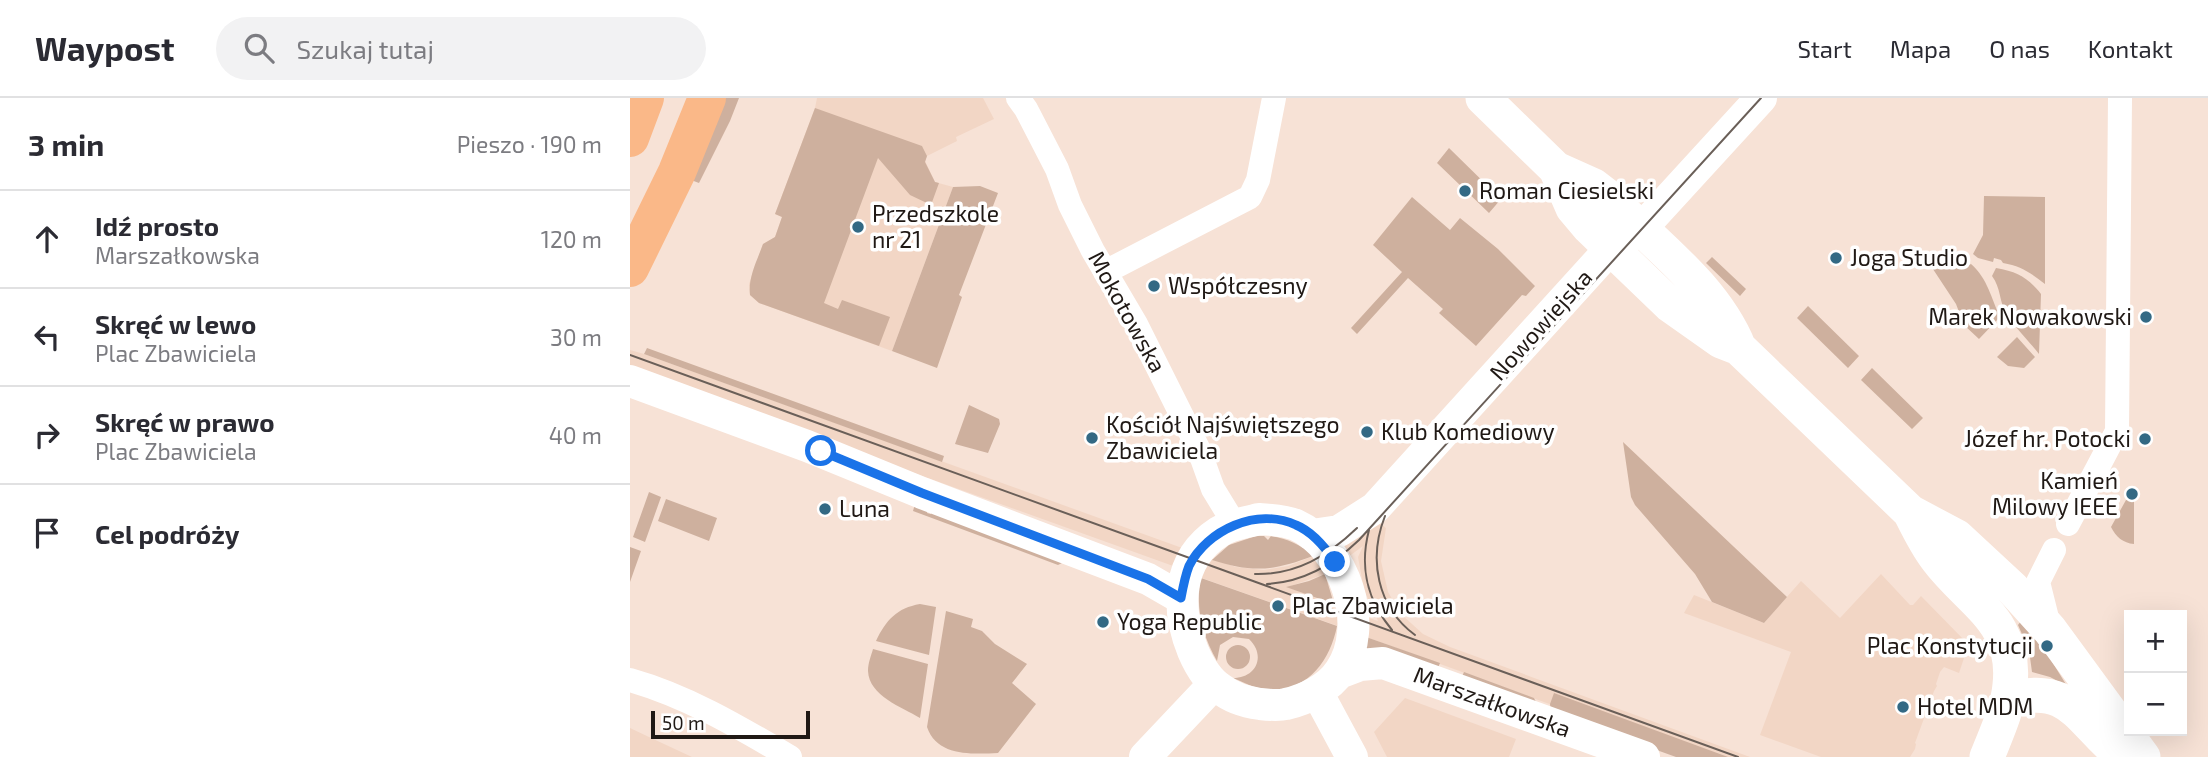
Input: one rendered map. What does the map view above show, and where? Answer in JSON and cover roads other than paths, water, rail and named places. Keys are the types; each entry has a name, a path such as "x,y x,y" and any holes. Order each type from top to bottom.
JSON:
{"main road":[{"path":"630,138 645,98"},
{"path":"630,232 678,98"},
{"path":"630,268 677,172 706,98"},
{"path":"1483,98 1556,169 1594,186 1642,229 1690,276 1721,313 1739,348"},
{"path":"1556,169 1573,208 1583,221 1670,305 1721,341 1739,348 1910,512 1956,537 2006,582 2050,630 2143,757"},
{"path":"1910,512 1936,558 1993,619 2008,646 2011,659 2008,700 1987,757"},
{"path":"2008,700 2026,694 2047,695 2059,699 2075,710 2111,748 2124,757"}],"street":[{"name":"Mokotowska","path":"1018,98 1051,157 1070,205 1136,324 1199,450 1213,489 1235,525"},
{"path":"1105,272 1250,197 1258,180 1274,98"},
{"name":"Nowowiejska","path":"1312,535 1339,531 1375,508 1611,248 1642,229 1761,98"},
{"path":"2068,524 2117,431 2120,98"},
{"path":"630,381 814,448 922,493 1148,579 1181,598"},
{"path":"1259,519 1279,520 1295,524 1312,535 1329,552 1341,572 1350,604 1352,641 1328,682 1287,704 1270,705 1238,699 1214,684 1203,671 1187,635 1181,598 1185,578 1198,552 1218,533 1235,525 1259,519"},
{"path":"2050,630 2038,582 2054,550"},
{"name":"Marszałkowska","path":"1328,682 1360,665 1382,663 1644,757"},
{"path":"630,680 676,696 790,757"},
{"path":"1328,682 1352,757"},
{"path":"1145,757 1214,684"}],"tram line":[{"path":"1267,584 1293,580 1317,571 1359,540 1761,98"},
{"path":"630,355 1738,757"},
{"path":"1385,516 1377,549 1379,581 1392,611 1415,635"},
{"path":"1255,574 1284,571 1310,562 1335,547 1357,528"},
{"path":"1369,530 1365,557 1367,583 1376,607 1392,630"}],"place":[{"name":"Roman Ciesielski","path":"1465,191"},
{"name":"Przedszkole nr 21","path":"858,227"},
{"name":"Joga Studio","path":"1836,258"},
{"name":"Współczesny","path":"1154,286"},
{"name":"Marek Nowakowski","path":"2146,317"},
{"name":"Klub Komediowy","path":"1367,432"},
{"name":"Kościół Najświętszego Zbawiciela","path":"1092,438"},
{"name":"Józef hr. Potocki","path":"2145,439"},
{"name":"Kamień Milowy IEEE","path":"2132,494"},
{"name":"Luna","path":"825,509"},
{"name":"Plac Zbawiciela","path":"1278,606"},
{"name":"Yoga Republic","path":"1103,622"},
{"name":"Plac Konstytucji","path":"2047,646"},
{"name":"Hotel MDM","path":"1903,707"}]}
